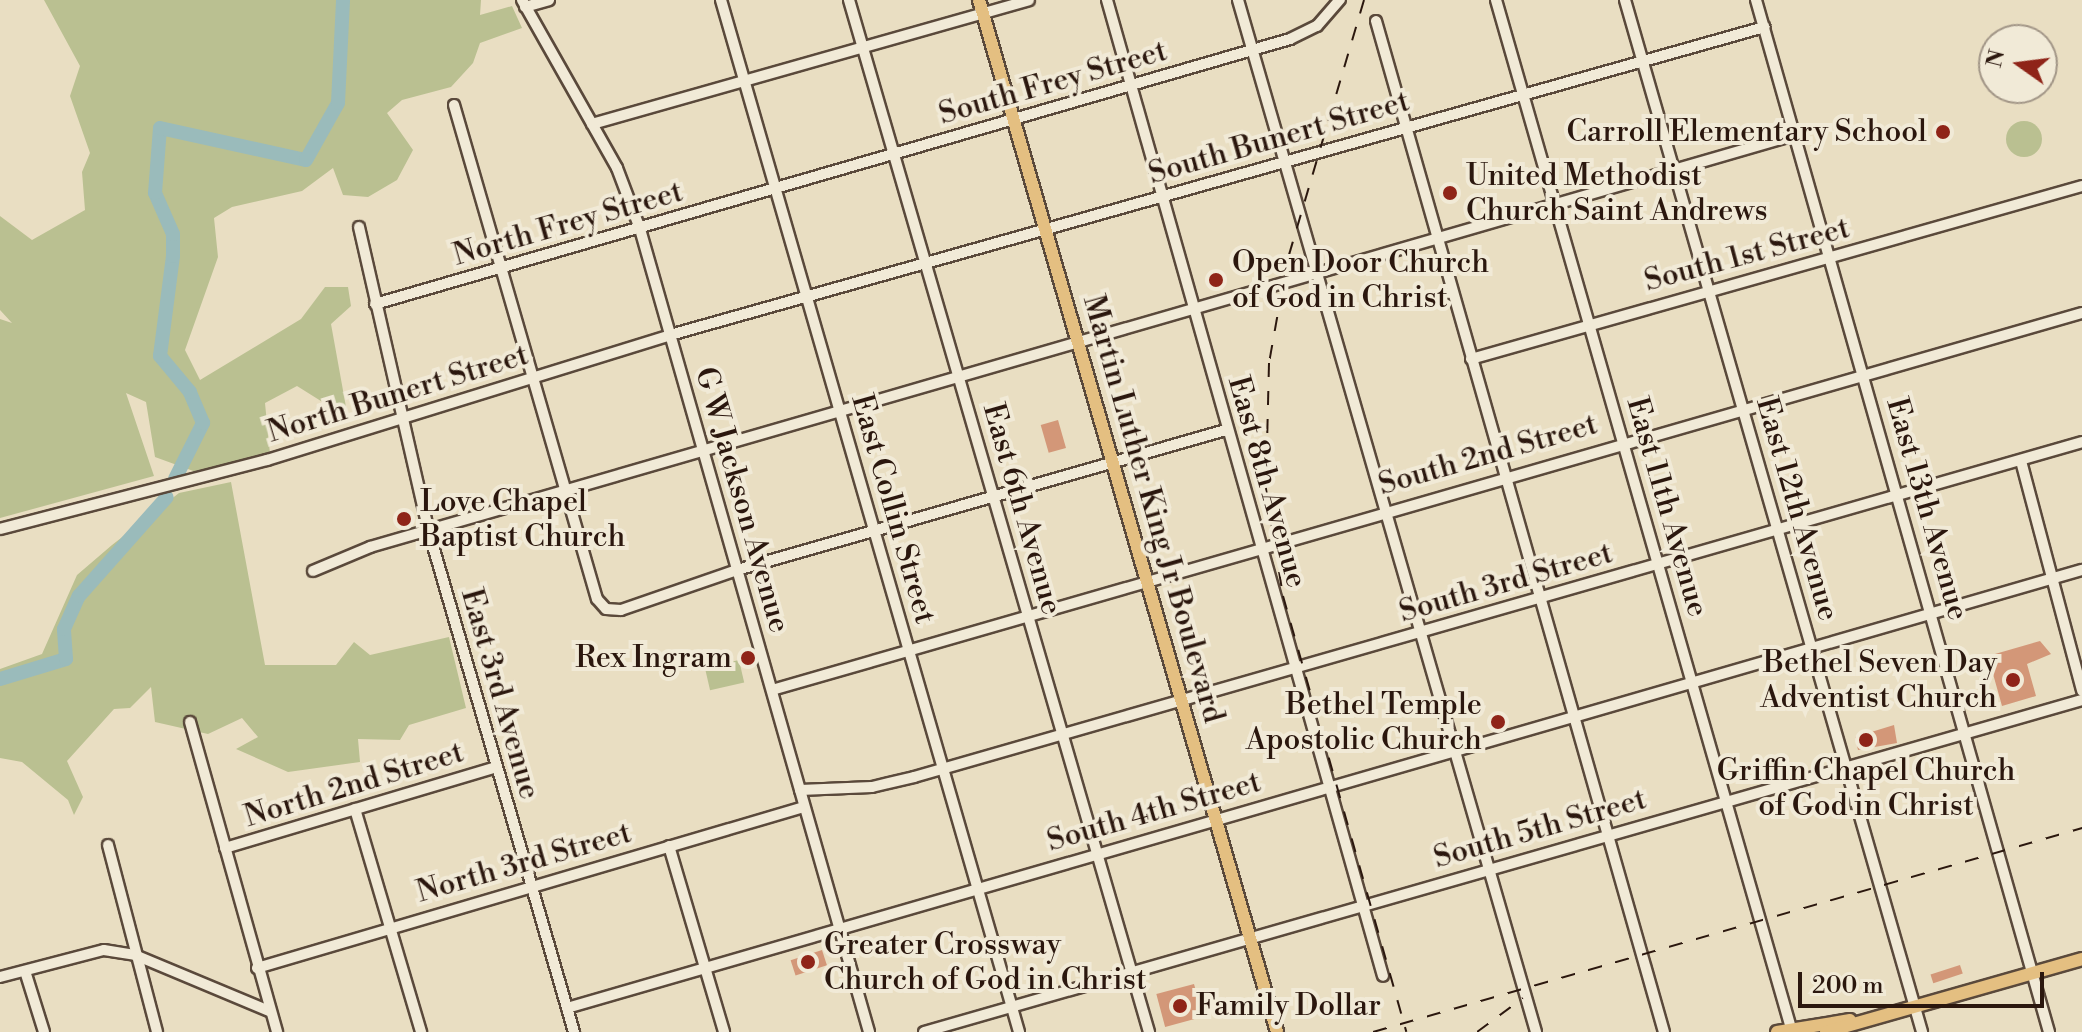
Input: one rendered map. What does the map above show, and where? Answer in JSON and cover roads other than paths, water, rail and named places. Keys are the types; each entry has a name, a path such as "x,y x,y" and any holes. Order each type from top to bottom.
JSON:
{"main road":[{"name":"Martin Luther King Jr Boulevard","path":"979,0 1277,1032"},
{"path":"1826,1032 2082,959"},
{"path":"1777,1032 1869,1019"},
{"path":"1849,1032 1869,1019"}],"street":[{"path":"524,4 549,0"},
{"name":"East Collin Street","path":"721,0 1019,1032"},
{"name":"East 6th Avenue","path":"849,0 1149,1032"},
{"path":"592,124 1029,0"},
{"name":"East 8th Avenue","path":"1107,0 1166,195 1226,430 1383,976"},
{"path":"1238,0 1536,1032"},
{"name":"East 11th Avenue","path":"1496,0 1552,208 1624,440 1791,1028"},
{"name":"East 12th Avenue","path":"1625,0 1922,1032"},
{"name":"East 13th Avenue","path":"1756,0 2049,1032"},
{"name":"G W Jackson Avenue","path":"524,4 617,168 640,229 869,1032"},
{"name":"South Frey Street","path":"775,190 1302,35 1338,4"},
{"path":"1376,21 1664,1032"},
{"name":"South Bunert Street","path":"808,296 1764,27"},
{"path":"454,105 566,491 606,609 621,610 737,570 1226,430"},
{"path":"313,571 429,532 704,450 1676,173 1795,135"},
{"name":"South 1st Street","path":"1471,359 2082,186"},
{"name":"North Frey Street","path":"375,304 775,190"},
{"name":"East 3rd Avenue","path":"359,227 429,532 574,1032"},
{"name":"North Bunert Street","path":"0,529 401,420 670,335 808,296"},
{"name":"South 2nd Street","path":"909,651 1504,474 2082,313"},
{"name":"South 3rd Street","path":"943,769 2082,442"},
{"path":"2021,461 2056,578 2082,691"},
{"name":"South 4th Street","path":"567,1008 2082,570"},
{"path":"772,690 909,651"},
{"name":"South 5th Street","path":"924,1032 1606,833 1726,802 2082,700"},
{"path":"190,722 277,1032"},
{"name":"North 2nd Street","path":"225,848 496,767"},
{"path":"800,790 872,787 943,769"},
{"name":"North 3rd Street","path":"257,968 804,807"},
{"path":"355,809 421,1032"},
{"path":"108,845 157,1032"},
{"path":"669,846 724,1032"},
{"path":"0,977 91,951 135,955 269,1011"},
{"path":"25,971 44,1032"}],"waterway":[{"path":"175,479 203,423 190,392 160,356 173,256 173,234 155,193 160,128 306,160 338,103 343,0"},
{"path":"0,679 66,659 64,629 79,596 167,497"}],"railway":[{"path":"1364,0 1287,262 1269,363 1266,489 1283,596 1406,1032"},
{"path":"1373,1032 2082,828"},
{"path":"1477,1032 1523,998"}],"place":[{"name":"Carroll Elementary School","path":"1943,132"},
{"name":"United Methodist Church Saint Andrews","path":"1450,193"},
{"name":"Open Door Church of God in Christ","path":"1216,280"},
{"name":"Love Chapel Baptist Church","path":"404,519"},
{"name":"Rex Ingram","path":"748,658"},
{"name":"Bethel Seven Day Adventist Church","path":"2013,680"},
{"name":"Bethel Temple Apostolic Church","path":"1498,722"},
{"name":"Griffin Chapel Church of God in Christ","path":"1866,740"},
{"name":"Greater Crossway Church of God in Christ","path":"808,962"},
{"name":"Family Dollar","path":"1180,1006"}]}
